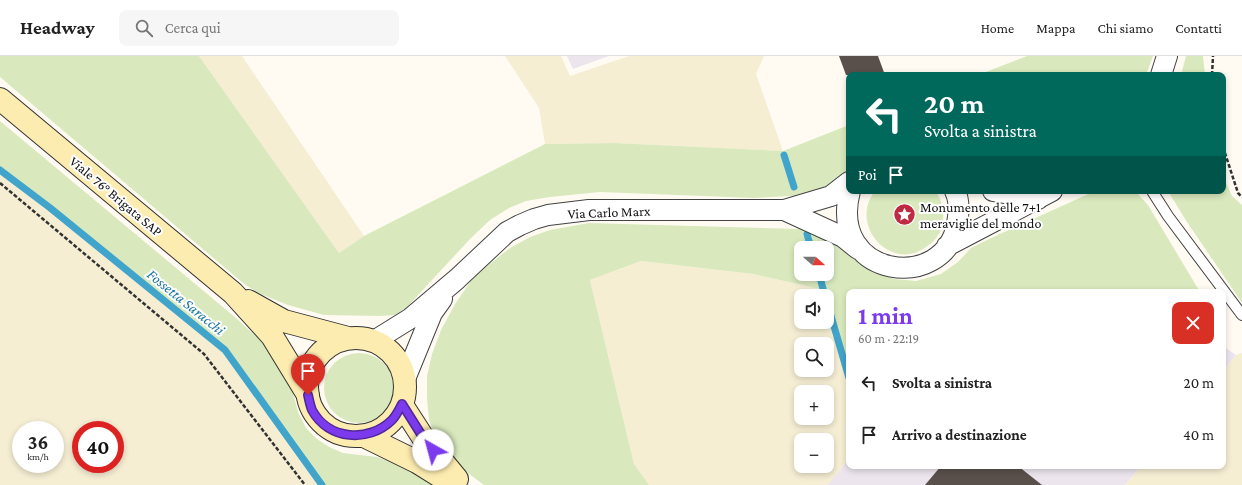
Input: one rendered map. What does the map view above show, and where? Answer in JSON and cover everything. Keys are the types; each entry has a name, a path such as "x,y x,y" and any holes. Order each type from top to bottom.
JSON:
{"street":[{"path":"1162,72 1167,56"},
{"name":"Viale 76° Brigata SAP","path":"0,99 233,293 272,336 308,395"},
{"name":"Via Carlo Marx","path":"374,341 411,318 507,232 520,224 548,215 590,210 784,210 831,196 846,184"},
{"name":"Via Carlo Marx","path":"849,194 846,206 846,222 852,238 862,252"},
{"name":"Via Carlo Marx","path":"784,210 843,237 877,263 896,268 915,267 933,260 947,246 956,230 959,212 956,194"},
{"name":"Via Carlo Marx","path":"1032,194 1045,195"},
{"name":"Via Carlo Marx","path":"947,246 1045,195"},
{"name":"Via Carlo Marx","path":"405,379 432,313 456,279"},
{"name":"Viale 76° Brigata SAP","path":"233,293 284,321 348,338"},
{"path":"348,338 361,338 374,341 388,350 399,363 405,379 405,392 402,404 393,419 380,430 364,436 348,436 334,431 321,422 312,409 308,395 307,379 312,364 321,352 334,343 348,338"},
{"path":"402,404 424,439 462,485"},
{"path":"364,436 417,462 454,485"}],"lane":[{"path":"1154,194 1168,216 1223,289"},
{"path":"1226,294 1242,315"}],"path":[{"path":"1212,72 1213,56"},
{"path":"1226,156 1238,193 1242,197"},
{"path":"0,183 204,354 305,485"}],"shaded area":[{"path":"199,56 242,56 364,236 339,253"},
{"path":"505,56 561,56 570,76 629,56 764,56 756,74 783,151 614,143 545,144 539,108"},
{"path":"567,56 609,56 573,69"},
{"path":"0,170 49,207 225,350 322,485 0,485"},
{"path":"641,261 753,274 820,289 794,289 794,329 832,329 846,375 846,463 827,485 649,485 634,464 590,280"},
{"path":"1226,348 1236,355 1226,367"},
{"path":"1242,353 1242,485 1125,485 1138,469 1226,469 1226,367 1236,355"},
{"path":"846,463 846,469 1138,469 1125,485 827,485"}],"green space":[{"path":"0,56 199,56 339,253 364,236 545,144 614,143 783,151 846,126 846,177 812,195 754,198 600,192 526,201 509,208 490,220 470,239 408,306 396,315 324,315 288,305 258,293 243,283 0,77"},
{"path":"1027,56 1153,56 1147,72 986,72"},
{"path":"1186,56 1203,56 1205,72 1182,72"},
{"path":"0,121 236,318 261,341 281,367 292,389 298,412 306,428 317,439 329,447 343,453 377,457 412,469 432,485 322,485 225,350 49,207 0,170"},
{"path":"1226,183 1232,196 1242,205 1242,303 1170,194 1226,194"},
{"path":"873,194 937,194 942,203 943,212 940,232 932,243 913,253 899,254 887,250 877,242 870,231 867,218 868,204"},
{"path":"1088,194 1138,194 1148,205 1198,289 846,289 846,375 832,329 834,329 834,289 820,289 753,274 641,261 590,280 634,464 649,485 484,485 449,459 435,436 429,420 427,376 432,354 441,330 455,304 471,281 510,248 530,237 550,230 589,223 800,229 819,233 834,241 794,241 794,281 834,281 834,241 875,271 894,279 916,281 941,274 958,262 971,248"},
{"path":"352,353 366,353 379,359 388,368 392,374 394,388 392,402 384,413 373,421 366,423 352,423 345,421 334,413 326,402 324,395 324,381 326,374 334,363 345,355"}],"building":[{"path":"839,56 878,56 884,72 846,72 846,75"},
{"path":"938,469 1022,469 1042,485 925,485"}],"waterway":[{"path":"784,155 794,187"},
{"name":"Fossetta Saracchi","path":"0,170 49,207 225,350 322,485"},
{"path":"807,234 809,241"},
{"path":"821,281 823,289"},
{"path":"834,326 846,368"}],"place":[{"name":"Monumento delle 7+1 meraviglie del mondo","path":"905,215"}],"route":[{"path":"308,395 312,409 321,422 334,431 348,436 364,436 380,430 393,419 402,404 424,439 433,450"}]}
